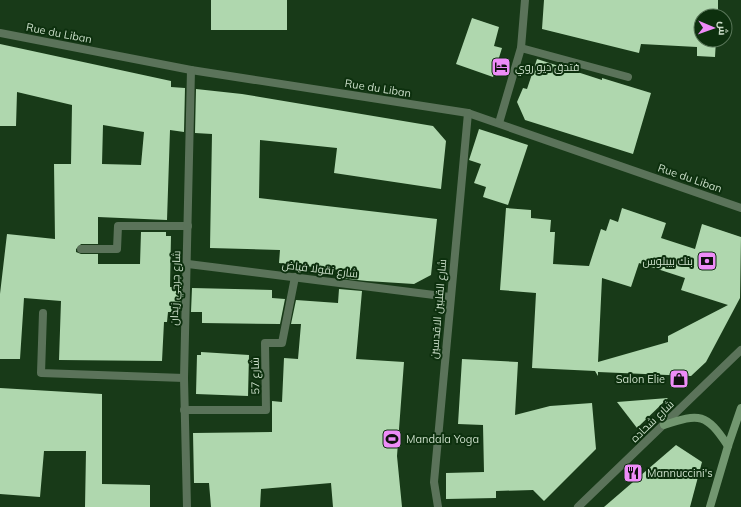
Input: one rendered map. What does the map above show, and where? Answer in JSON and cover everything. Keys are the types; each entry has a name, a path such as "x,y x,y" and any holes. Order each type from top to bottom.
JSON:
{"street":[{"path":"499,123 521,48 526,0"},
{"name":"Rue du Liban","path":"0,33 191,70 468,113 741,208"},
{"path":"521,48 628,77"},
{"name":"شارع جرجي زيدان","path":"187,507 184,378 188,264 191,70"},
{"name":"شارع القلبين الاقدسين","path":"438,507 434,482 468,113"},
{"path":"81,249 118,249 118,226 188,226"},
{"name":"شارع نقولا فياض","path":"188,264 450,297"},
{"name":"شارع 57","path":"184,410 266,410 265,343 282,343 295,277"},
{"path":"43,313 41,373 184,378"},
{"name":"شارع شحاده","path":"578,507 741,350"},
{"path":"710,507 741,408"},
{"path":"664,425 695,417 704,419 713,425 728,446"}],"building":[{"path":"211,0 287,0 287,30 211,30"},
{"path":"544,0 718,0 718,8 693,8 693,47 641,44 639,53 542,29"},
{"path":"472,18 499,27 494,46 502,48 493,77 456,64"},
{"path":"0,44 171,81 171,87 185,88 184,132 170,130 167,220 98,217 98,244 81,244 76,249 76,252 81,254 98,254 98,264 140,264 141,232 166,232 166,236 171,236 170,287 181,287 180,312 168,312 167,322 164,322 162,361 59,360 61,301 24,298 20,359 0,359 0,294 7,234 55,239 54,164 71,164 72,105 17,92 16,126 0,126","holes":["103,125 144,132 141,165 102,164"]},
{"path":"697,48 716,48 715,57 697,56"},
{"path":"537,59 602,80 602,78 651,93 633,154 525,120 517,102 523,88 527,89"},
{"path":"196,89 242,94 433,126 446,141 441,189 334,173 337,148 260,140 259,198 437,219 431,275 414,284 339,278 340,270 279,263 280,250 210,248 212,134 195,133"},
{"path":"479,129 528,145 508,205 483,197 486,187 474,183 481,164 469,160"},
{"path":"506,208 531,210 531,218 551,220 550,232 555,232 553,264 589,266 601,229 606,231 610,219 618,222 622,208 666,223 661,238 695,249 702,224 741,237 740,298 706,362 691,376 598,372 598,376 595,371 532,368 536,293 500,290","holes":["639,263 685,278 681,290 728,305 668,336 668,342 598,362 602,278 631,287"]},
{"path":"192,288 272,290 272,298 285,299 280,324 202,323 202,312 191,312"},
{"path":"339,289 362,291 356,359 404,362 397,456 402,507 333,507 331,483 261,489 260,507 211,507 209,483 194,483 193,433 272,432 272,401 282,402 284,358 298,359 301,324 291,324 296,300 338,303"},
{"path":"201,352 249,355 248,396 196,394 197,355 201,355"},
{"path":"462,359 518,362 515,415 550,406 592,403 596,449 544,501 533,490 496,491 496,498 446,499 446,473 484,472 483,425 458,424"},
{"path":"0,388 102,394 102,484 150,485 150,507 85,507 86,451 44,451 40,497 0,494"},
{"path":"668,398 637,428 617,402"},
{"path":"676,445 702,462 690,507 604,507"}],"place":[{"name":"فتدق ديو روي","path":"501,67"},
{"name":"بنك بيبلوس","path":"707,261"},
{"name":"Salon Elie","path":"679,379"},
{"name":"Mandala Yoga","path":"392,439"},
{"name":"Mannuccini's","path":"633,473"}]}
